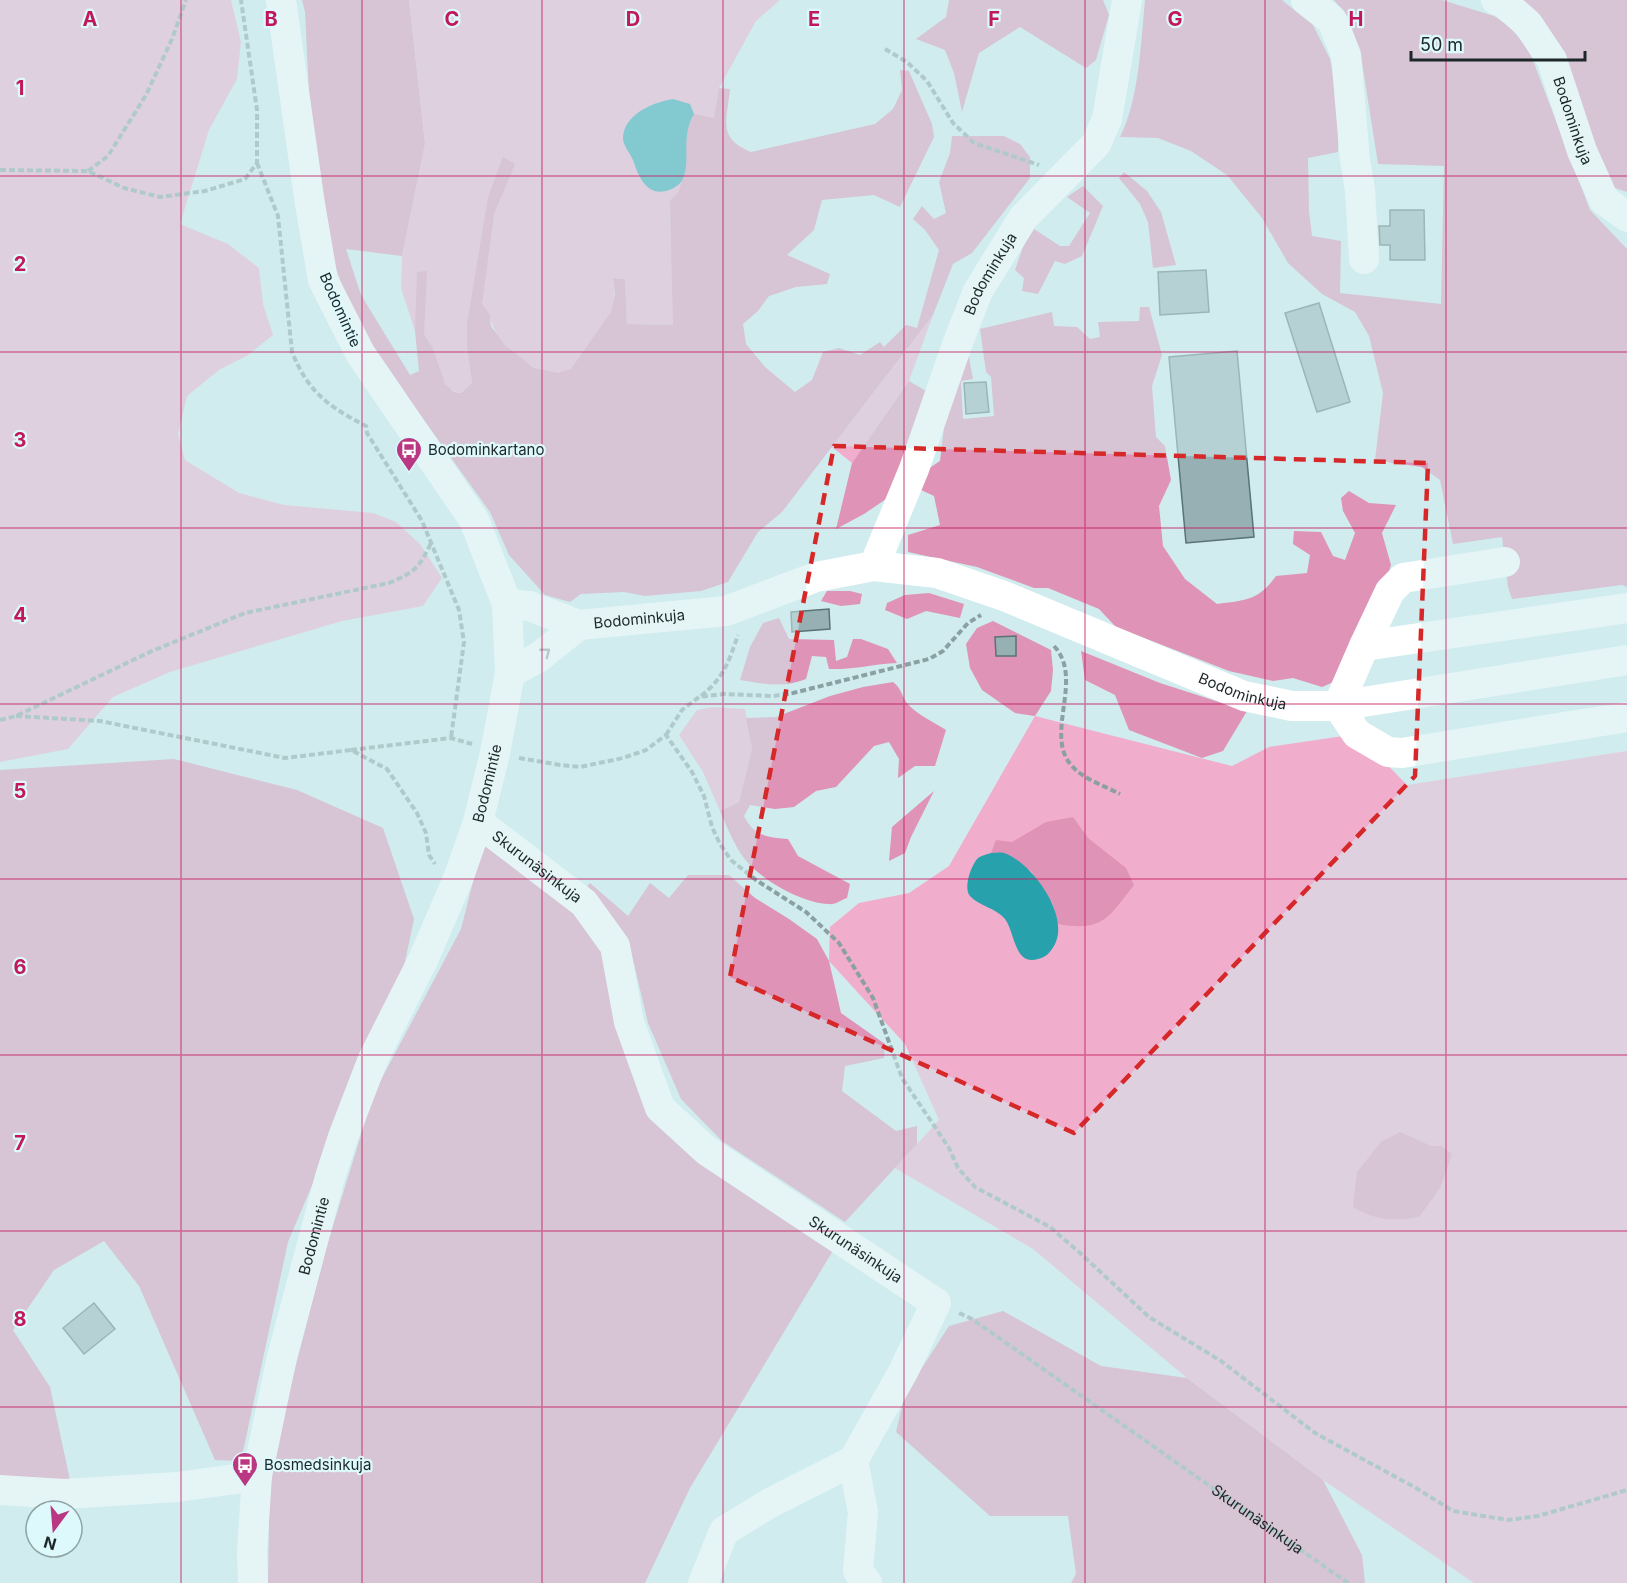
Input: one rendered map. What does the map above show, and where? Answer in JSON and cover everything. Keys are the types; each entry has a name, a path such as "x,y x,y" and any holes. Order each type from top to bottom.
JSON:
{"street":[{"name":"Bodomintie","path":"253,1583 252,1551 257,1476 282,1357 313,1240 343,1137 373,1059 423,960 458,879 478,822 495,753 510,673 507,604 474,519 360,353 323,280 281,0"},
{"name":"Bodominkuja","path":"874,566 914,469 978,291 1023,218 1096,144 1107,119 1126,0"},
{"path":"1306,0 1332,20 1346,55 1355,160 1360,190 1364,259"},
{"name":"Bodominkuja","path":"1496,0 1503,2 1528,24 1552,60 1582,151 1604,200 1627,217"},
{"path":"1505,562 1403,578 1390,591 1338,706 1357,734 1388,752 1402,753 1627,717"},
{"name":"Bodominkuja","path":"507,604 529,606 579,625 726,611 816,577 874,566 937,573 993,592 1244,696 1292,706 1338,706 1627,660"},
{"path":"1364,645 1627,608"},
{"name":"Bodominkuja","path":"510,673 539,657 579,625"},
{"name":"Skurunäsinkuja","path":"478,822 584,903 615,946 629,1022 660,1108 707,1151 936,1303"},
{"path":"703,1583 724,1531 770,1503 853,1461 903,1372 936,1303"},
{"path":"853,1461 863,1512 858,1570 867,1583"},
{"path":"0,1490 64,1494 177,1487 257,1476"}],"path":[{"path":"88,171 108,156 146,95 172,39 186,0"},
{"path":"241,0 257,110 257,163 278,216 292,352 299,369 314,391 336,410 366,426 367,433 422,521 431,542 459,610 464,642 451,738"},
{"path":"885,49 907,62 927,81 953,123 974,143 1066,174"},
{"path":"0,170 88,171 124,188 160,197 205,191 245,179 257,163"},
{"path":"0,720 16,716 152,651 245,613 389,583 411,574 421,564 431,542"},
{"path":"16,716 100,721 285,758 451,738 481,746 495,753 560,765 580,766 623,758 646,750 666,735 682,710 715,684 724,672 749,603"},
{"path":"699,697 723,694 773,696 793,693 915,663 943,651 968,623 991,613"},
{"path":"1051,643 1058,650 1065,666 1066,690 1062,717 1062,742 1066,759 1073,769 1120,794"},
{"path":"666,735 693,772 704,796 712,827 731,860 756,880 806,912 839,943 873,998 902,1078 949,1148 958,1168 975,1187 1050,1227 1149,1317 1221,1361 1315,1433 1416,1488 1453,1511 1508,1520 1538,1516 1627,1490"},
{"path":"351,750 387,769 417,813 426,833 429,855 439,869 458,879"},
{"name":"Skurunäsinkuja","path":"936,1303 972,1319 1348,1583"}],"highlighted area":[{"path":"834,446 1428,463 1415,776 1074,1133 730,977"}],"shaded area":[{"path":"0,0 231,0 241,42 237,79 209,130 180,224 228,244 259,268 263,304 273,335 248,355 219,370 187,396 178,434 185,460 239,493 284,505 373,513 396,522 420,544 442,578 423,606 342,621 170,672 113,697 68,749 0,762"},
{"path":"302,0 409,0 425,144 402,256 346,249 361,295 410,375 419,371 415,331 417,272 427,271 424,334 433,349 445,384 454,392 461,393 472,383 467,346 467,324 488,197 503,157 515,164 494,214 482,304 490,315 491,326 505,345 534,368 558,373 571,369 611,312 615,295 613,278 625,279 627,324 673,325 670,200 679,192 685,170 685,148 690,122 694,114 714,118 719,88 730,89 726,119 729,134 740,147 751,152 875,124 893,109 902,90 900,70 909,71 932,124 934,137 900,207 874,195 822,200 814,230 787,255 830,274 827,284 796,287 769,296 758,311 743,324 746,344 765,367 795,392 812,380 823,352 839,348 860,355 880,342 884,347 906,325 917,328 939,250 925,230 913,219 922,206 934,219 946,213 939,182 950,153 952,136 1004,136 1020,144 1030,157 1030,178 972,253 953,264 933,315 782,512 758,532 728,582 701,591 645,596 624,592 581,594 570,602 545,595 509,555 490,512 375,352 344,291 334,263 310,113 305,12"},
{"path":"409,0 780,0 756,21 719,88 714,119 680,184 680,192 670,200 674,325 627,324 625,279 613,278 612,310 594,340 571,369 560,373 549,373 516,355 498,335 492,325 490,315 471,302 468,342 472,383 461,393 454,391 444,383 429,342 424,334 415,331 401,288 402,256 425,144"},
{"path":"949,0 1103,0 1109,15 1096,60 1086,68 1020,27 979,53 962,112 954,73 945,50 916,39 946,17"},
{"path":"1145,0 1282,0 1313,25 1330,59 1339,102 1338,152 1308,158 1309,211 1312,236 1341,241 1340,293 1441,304 1444,166 1378,164 1361,56 1348,17 1334,0 1442,0 1494,16 1510,27 1529,50 1590,210 1627,249 1627,587 1622,585 1512,599 1508,587 1502,537 1453,544 1440,480 1422,467 1375,460 1383,393 1369,336 1355,312 1322,294 1288,263 1262,218 1227,175 1191,151 1158,138 1120,137 1135,88"},
{"path":"1519,0 1627,0 1627,192 1615,188 1601,174"},
{"path":"1124,172 1147,191 1161,212 1176,265 1153,268 1148,222 1140,204 1119,178"},
{"path":"1083,186 1103,206 1082,256 1065,264 1055,261 1038,294 1022,291 1024,278 1015,270 1023,247 1034,229 1060,246 1069,246 1090,213 1067,197"},
{"path":"1140,307 1149,307 1162,355 1152,386 1156,437 1165,446 1171,480 1159,506 1163,546 1185,579 1217,604 1251,598 1263,590 1276,576 1307,573 1310,555 1293,544 1294,531 1321,532 1333,556 1345,560 1355,533 1343,511 1341,498 1349,491 1369,503 1396,505 1382,533 1391,565 1386,581 1338,680 1322,687 1293,678 1273,681 1229,671 1116,627 1099,609 1048,588 1034,588 977,567 908,552 908,535 940,525 934,496 921,490 928,469 940,461 945,419 967,347 973,379 961,381 963,419 994,416 991,377 986,372 980,329 1052,312 1054,326 1077,327 1090,339 1100,337 1098,322 1139,321"},
{"path":"933,315 909,381 852,463 832,447"},
{"path":"909,381 926,391 889,497 836,529 852,463"},
{"path":"827,591 850,591 862,594 860,604 841,606 821,601"},
{"path":"929,593 964,604 960,618 926,611 907,619 885,610 887,603 905,595"},
{"path":"779,618 789,639 834,640 836,661 847,657 853,639 861,639 888,649 897,663 829,669 826,657 812,656 806,679 798,682 773,684 740,680 750,647 763,623"},
{"path":"993,621 1051,650 1053,670 1051,691 1035,716 1015,713 982,690 970,668 966,644 977,628"},
{"path":"1081,651 1160,683 1247,711 1223,751 1202,758 1129,730 1115,695 1085,680"},
{"path":"893,682 910,706 946,730 935,766 915,766 898,778 899,759 889,742 874,746 836,787 816,791 794,807 775,809 750,805 744,816 757,832 788,839 798,856 850,884 847,898 831,904 808,900 786,891 757,872 745,859 733,840 720,811 739,802 752,749 746,718 776,717 830,696"},
{"path":"712,707 745,709 752,749 739,802 720,811 703,772 679,735 697,710"},
{"path":"1035,716 1232,766 1269,747 1357,734 1407,785 1627,751 1627,1583 1474,1583 1323,1480 1187,1378 1033,1249 895,1168 939,1120 905,1044 829,961 830,927 859,903 909,893 949,866"},
{"path":"174,759 297,790 383,828 414,919 403,971 288,1242 241,1461 215,1460 139,1286 104,1241 54,1270 13,1330 50,1387 70,1480 0,1476 0,770"},
{"path":"934,791 905,853 889,861 892,827"},
{"path":"1073,817 1088,838 1126,868 1134,885 1103,920 1085,926 1058,924 1053,904 1031,871 991,853 996,840 1012,842 1046,822"},
{"path":"484,838 573,908 606,956 649,1104 837,1244 690,1488 645,1583 268,1583 270,1465 327,1245 374,1093 461,929"},
{"path":"688,875 729,875 755,898 817,939 829,961 841,1013 885,1044 884,1058 845,1066 842,1091 896,1131 917,1126 917,1144 845,1222 722,1141 681,1099 648,1023 629,943 585,889 590,883 628,916 650,883 669,898"},
{"path":"1400,1132 1431,1146 1441,1146 1452,1154 1440,1188 1419,1217 1385,1219 1353,1207 1357,1172 1381,1142"},
{"path":"1003,1311 1101,1366 1187,1378 1323,1480 1362,1555 1365,1583 1071,1583 1076,1574 1068,1516 990,1516 896,1432 905,1394 949,1326"}],"water":[{"path":"673,99 690,104 694,114 687,132 686,167 681,182 668,190 659,192 648,187 637,172 623,139 624,130 634,116 641,111 657,103"},
{"path":"991,853 1004,853 1015,859 1038,880 1047,894 1058,923 1057,937 1052,949 1044,957 1030,960 1024,958 1016,947 1005,919 970,896 967,888 975,861"}],"building":[{"path":"1390,210 1424,210 1425,260 1390,260 1390,245 1380,245 1379,226 1390,226"},
{"path":"1206,270 1209,312 1160,315 1158,272"},
{"path":"1319,303 1350,402 1317,412 1285,313"},
{"path":"1237,351 1254,537 1186,543 1169,357"},
{"path":"986,382 989,412 966,414 964,383"},
{"path":"829,609 830,629 792,632 791,612"},
{"path":"1016,636 1016,656 996,656 995,637"},
{"path":"94,1303 115,1329 84,1354 63,1328"}],"place":[{"name":"Bodominkartano","path":"409,473"},
{"name":"Bosmedsinkuja","path":"245,1488"}]}
